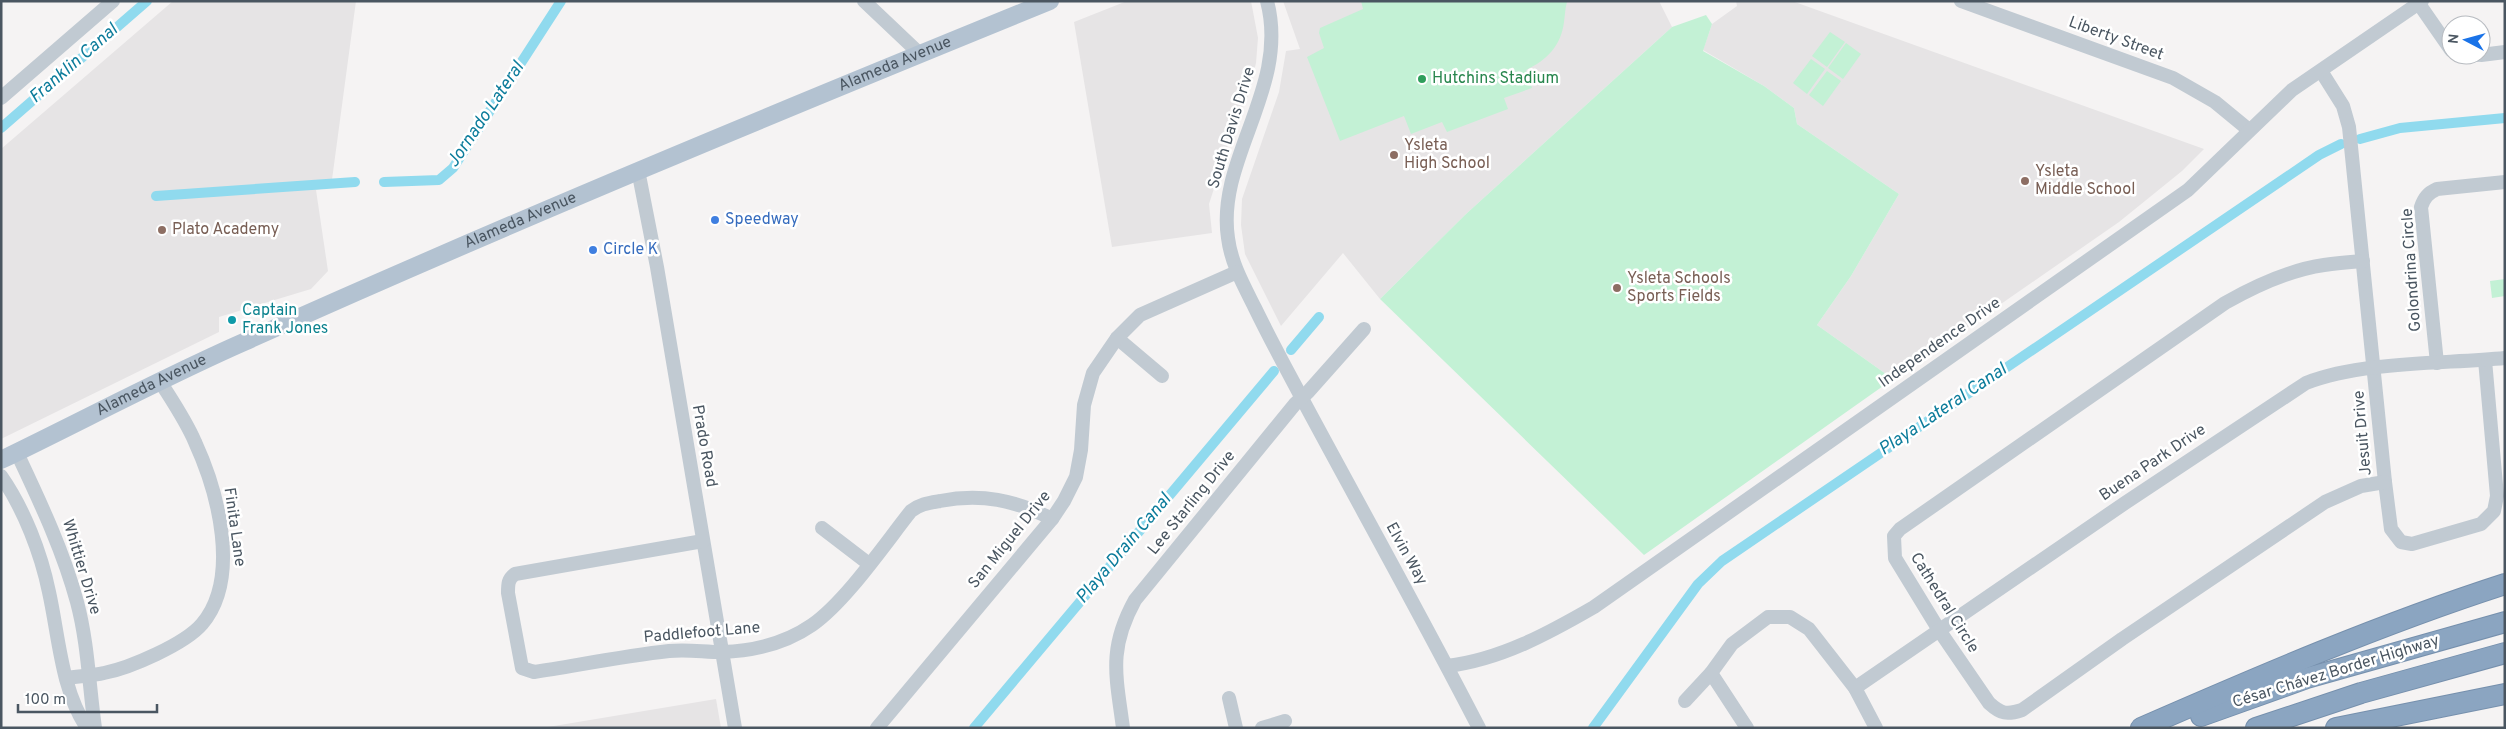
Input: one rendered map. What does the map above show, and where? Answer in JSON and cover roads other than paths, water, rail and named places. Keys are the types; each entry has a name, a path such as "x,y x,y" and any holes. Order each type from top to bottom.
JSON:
{"highway":[{"path":"2141,728 2228,690 2438,606 2505,584"},
{"name":"César Chávez Border Highway","path":"2170,728 2307,678 2505,622"},
{"name":"César Chávez Border Highway","path":"2256,728 2361,693 2505,652"},
{"path":"2336,728 2505,694"}],"main road":[{"name":"Alameda Avenue","path":"9,456 241,343 638,170 1050,1"}],"street":[{"path":"1,98 112,1"},
{"path":"864,1 920,54"},
{"name":"South Davis Drive","path":"1266,1 1271,44 1266,81 1228,198 1228,238 1237,272 1302,398"},
{"name":"Liberty Street","path":"1961,1 2173,78 2215,102 2249,130"},
{"path":"2419,2 2441,35"},
{"name":"Independence Drive","path":"1447,666 1499,653 1526,642 1594,607 2188,190 2292,90 2419,2"},
{"path":"2491,54 2505,52"},
{"name":"Jesuit Drive","path":"2321,71 2343,106 2349,126 2391,529 2397,539 2406,544 2412,544 2481,524 2494,511 2497,496 2485,360"},
{"name":"Prado Road","path":"638,170 657,267 735,728"},
{"name":"Golondrina Circle","path":"2437,363 2421,207 2423,201 2427,195 2436,189 2505,182"},
{"name":"Cathedral Circle","path":"2363,261 2322,265 2301,270 2272,280 2225,303 1900,529 1894,536 1895,558 1939,630 1989,703 1999,712 2009,714 2022,710 2122,639 2325,502 2361,486 2385,482"},
{"name":"San Miguel Drive","path":"877,728 1052,518 1070,492 1078,470 1084,405 1090,382 1102,358 1117,338 1140,315 1237,272"},
{"name":"Lee Starling Drive","path":"1123,728 1115,672 1116,654 1118,637 1135,600 1302,398 1364,329"},
{"path":"1117,338 1162,376"},
{"name":"Buena Park Drive","path":"1855,688 2292,390 2319,378 2374,369 2505,358"},
{"name":"Finita Lane","path":"66,678 104,673 128,666 178,642 202,625 214,606 219,593 223,560 219,525 207,470 183,419 161,383"},
{"name":"Elvin Way","path":"1302,398 1479,728"},
{"name":"Whittier Drive","path":"9,456 47,517 78,604 96,728"},
{"path":"1,476 12,492 39,557 49,589 66,678 76,711 87,728"},
{"name":"Paddlefoot Lane","path":"703,541 515,574 508,581 508,593 522,668 534,672 668,651 722,652 770,645 787,639 811,626 838,601 911,511 924,503 970,497 1002,499 1030,508 1052,518"},
{"path":"822,528 869,564"},
{"path":"1685,701 1711,673 1732,644 1768,617 1790,617 1809,629 1855,688 1876,728"},
{"path":"1711,673 1747,728"},
{"path":"1229,698 1236,728"},
{"path":"1262,728 1285,721"}],"waterway":[{"name":"Franklin Canal","path":"1,128 147,1"},
{"name":"Jornado Lateral","path":"384,182 439,180 453,168 561,1"},
{"name":"Playa Lateral Canal","path":"2360,139 2400,128 2505,118"},
{"name":"Playa Lateral Canal","path":"1593,728 1698,584 1722,561 2319,155 2341,144"},
{"name":"Jornado Lateral","path":"156,196 355,182"},
{"name":"Playa Drain Canal","path":"1291,350 1319,317"},
{"name":"Playa Drain Canal","path":"974,728 1274,371"}],"place":[{"name":"Hutchins Stadium","path":"1422,79"},
{"name":"Ysleta High School","path":"1394,155"},
{"name":"Ysleta Middle School","path":"2025,181"},
{"name":"Speedway","path":"715,220"},
{"name":"Plato Academy","path":"162,230"},
{"name":"Circle K","path":"593,250"},
{"name":"Ysleta Schools Sports Fields","path":"1617,288"},
{"name":"Captain Frank Jones","path":"232,320"}]}
